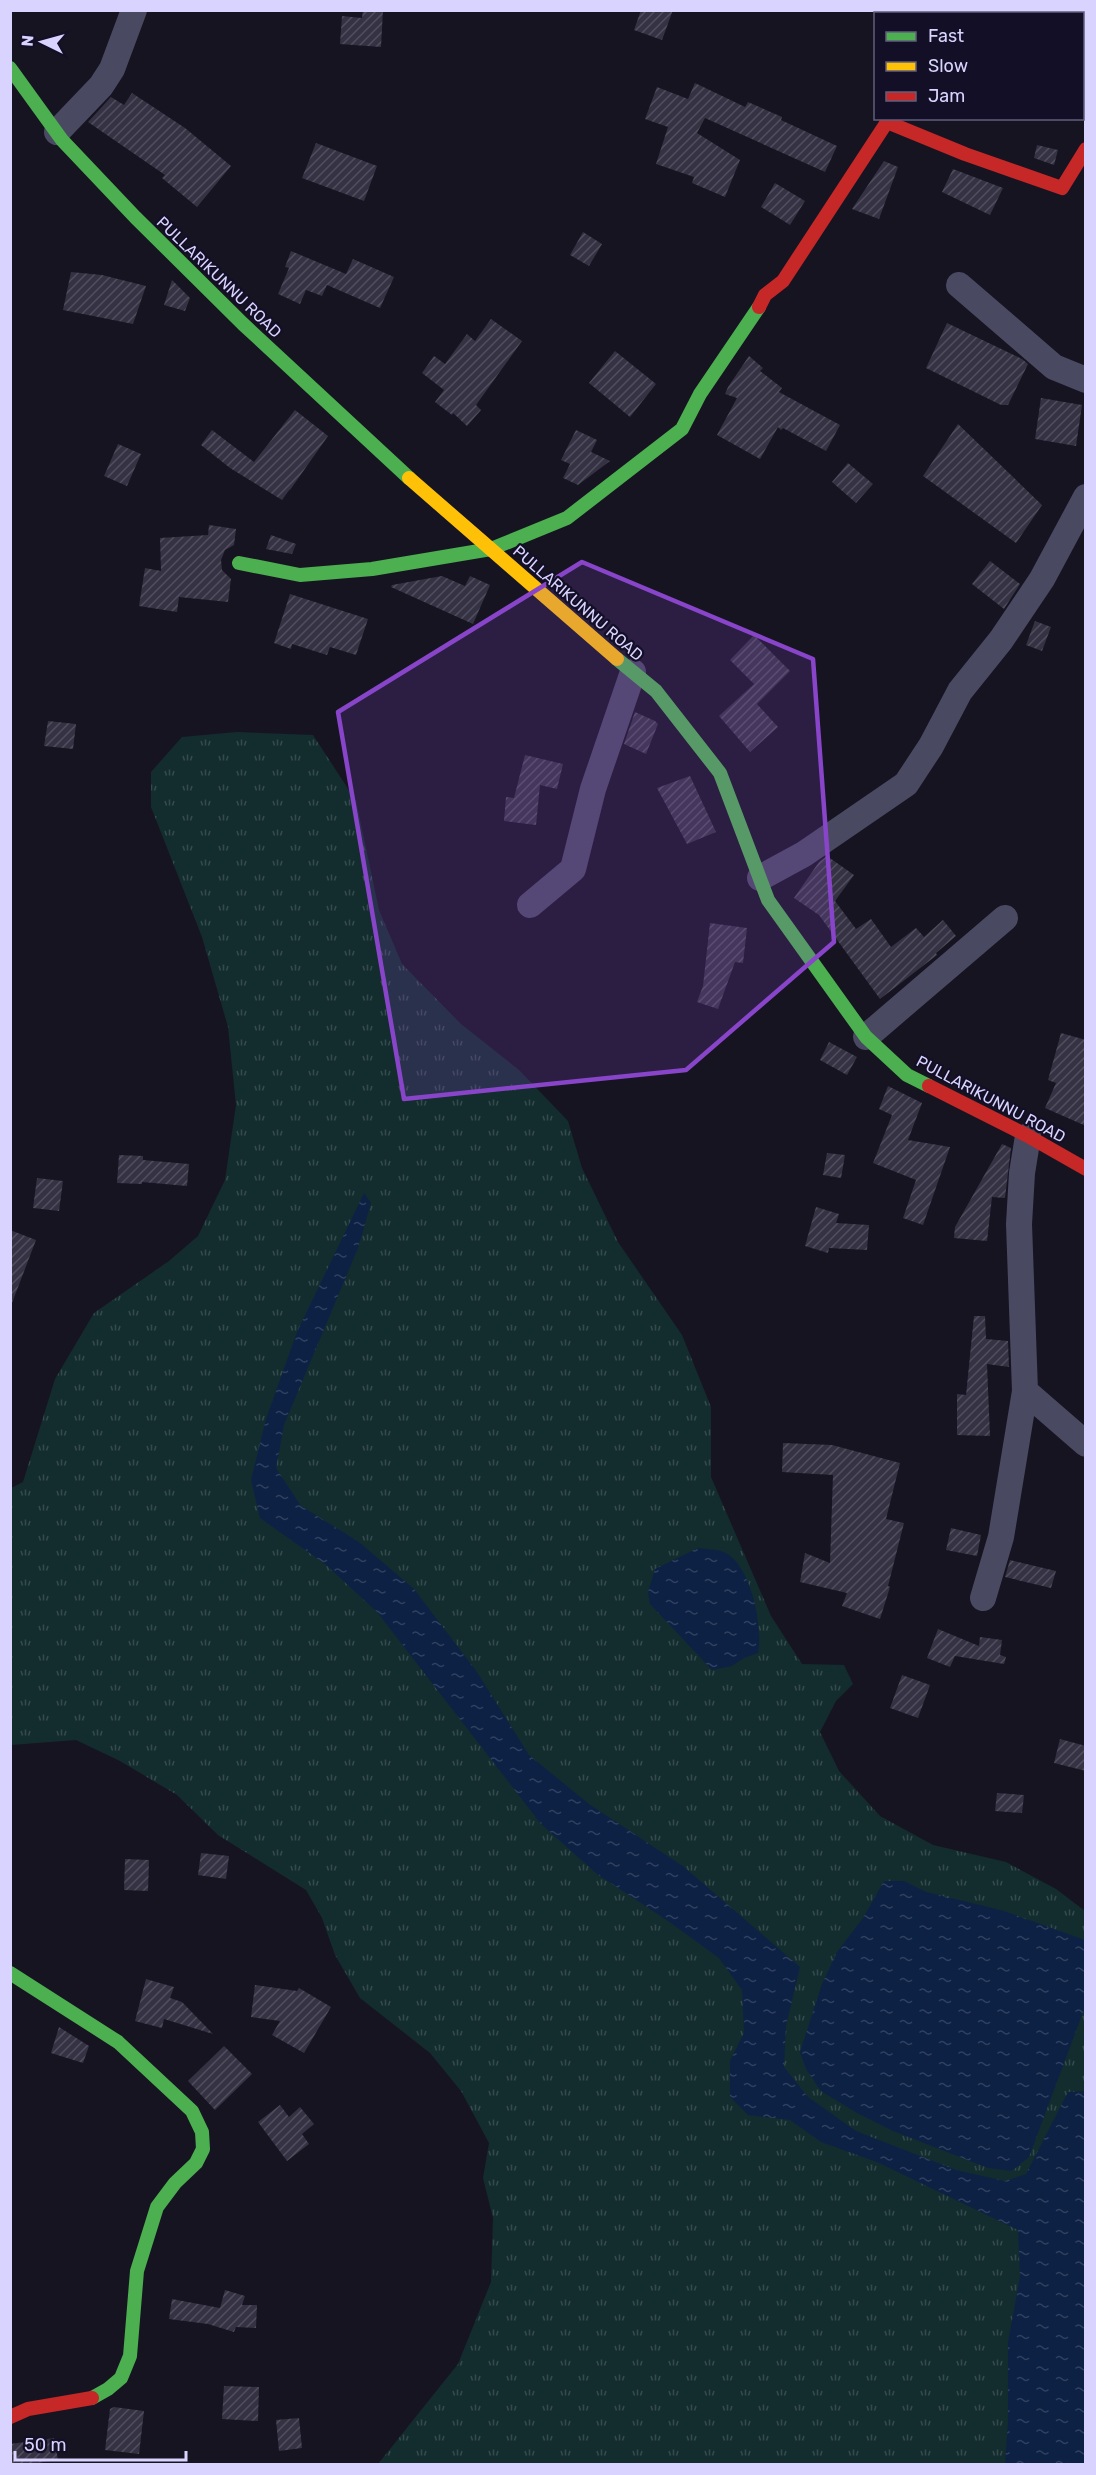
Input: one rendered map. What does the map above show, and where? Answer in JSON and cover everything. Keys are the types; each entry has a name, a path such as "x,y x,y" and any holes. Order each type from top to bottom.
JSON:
{"street":[{"path":"57,132 101,86 112,69 134,10"},
{"name":"PULLARIKUNNU ROAD","path":"10,68 57,132 135,218 243,324 381,453 656,691 720,773 768,900 866,1037 908,1075 1028,1136 1086,1169"},
{"path":"239,563 300,575 372,569 491,549 567,518 682,429 700,394 751,321 765,295 783,281 887,122 965,154 1062,188 1086,149"},
{"path":"959,285 1054,367 1086,380"},
{"path":"760,878 804,854 906,784 931,746 960,691 1001,640 1042,579 1086,497"},
{"path":"530,905 573,869 593,789 633,672"},
{"path":"866,1037 1005,918"},
{"path":"983,1598 1001,1537 1025,1391 1019,1224 1022,1173 1028,1136"},
{"path":"1025,1391 1086,1444"},
{"path":"10,1973 118,2042 192,2111 202,2132 202,2149 196,2163 175,2183 157,2207 137,2271 130,2356 121,2378 108,2389 88,2400 28,2409 10,2417"}],"highlighted area":[{"path":"582,562 813,659 834,942 686,1070 404,1099 338,712"}],"green space":[{"path":"237,732 313,735 356,801 379,910 402,964 461,1024 519,1070 568,1121 582,1168 618,1242 682,1335 711,1407 711,1477 771,1616 802,1664 844,1665 853,1684 836,1701 820,1732 839,1771 880,1816 933,1845 1006,1862 1056,1889 1085,1911 1085,2464 378,2464 458,2364 491,2282 493,2218 483,2178 489,2143 461,2091 430,2053 360,1998 335,1955 322,1918 306,1890 218,1835 177,1795 120,1761 76,1740 11,1745 11,1488 23,1482 55,1379 94,1313 169,1261 198,1236 225,1180 236,1105 228,1027 202,937 151,807 151,772 182,737"}],"water":[{"path":"364,1193 371,1203 358,1248 284,1425 276,1468 301,1506 359,1542 414,1589 477,1672 529,1755 589,1804 684,1867 800,1967 786,2026 784,2067 808,2097 856,2131 956,2170 1005,2181 1026,2174 1068,2092 1085,2091 1085,2464 1005,2464 1008,2422 1008,2342 1020,2277 1018,2230 877,2162 821,2142 790,2120 748,2115 730,2097 730,2061 744,2033 742,1990 719,1958 597,1874 541,1824 377,1612 325,1564 260,1518 251,1480 266,1419 297,1332"},
{"path":"698,1548 726,1553 743,1571 754,1599 759,1629 758,1653 732,1666 712,1670 650,1604 648,1592 655,1569"},
{"path":"884,1881 904,1881 926,1892 1001,1910 1085,1940 1085,2007 1029,2157 1012,2171 988,2168 893,2131 821,2091 806,2069 800,2052 822,1984 837,1952 863,1918"}],"building":[{"path":"363,10 383,10 381,47 340,44 342,16 362,18"},
{"path":"641,10 673,10 662,40 634,30"},
{"path":"695,83 745,107 748,102 782,117 781,120 837,146 825,172 705,118 697,133 740,160 725,197 692,183 694,177 656,164 668,127 645,119 657,87 688,99"},
{"path":"132,93 185,128 231,166 197,207 162,178 165,175 88,122 111,97 124,105"},
{"path":"316,143 377,166 364,201 302,178"},
{"path":"1037,145 1058,150 1054,165 1034,158"},
{"path":"884,161 898,167 879,219 852,209"},
{"path":"953,169 1003,188 990,215 942,192"},
{"path":"775,183 805,201 790,225 761,207"},
{"path":"583,232 602,244 589,266 570,255"},
{"path":"291,251 346,274 353,259 394,277 380,308 327,285 322,296 306,290 300,304 278,294 289,268 285,267"},
{"path":"71,272 102,275 146,286 133,324 63,310"},
{"path":"172,280 190,298 185,311 164,305"},
{"path":"491,319 522,341 476,405 481,410 467,426 453,413 452,415 435,402 444,390 422,373 434,356 445,364 467,334 475,341"},
{"path":"947,323 1028,364 1008,405 1001,405 926,368"},
{"path":"615,351 656,384 630,417 589,383"},
{"path":"749,356 763,368 760,371 782,388 779,392 840,425 826,451 778,427 760,459 717,435 737,398 725,394"},
{"path":"1041,398 1082,405 1076,446 1035,439"},
{"path":"295,410 328,436 282,500 230,468 201,445 212,430 254,462"},
{"path":"958,424 1042,505 1016,543 923,476"},
{"path":"576,430 597,440 591,452 610,461 578,485 563,478 570,464 561,460"},
{"path":"118,444 141,454 127,486 104,476"},
{"path":"848,463 873,484 856,503 832,482"},
{"path":"209,525 236,529 234,545 225,550 221,560 222,570 231,579 228,602 179,597 177,612 139,606 145,568 161,571 160,538 208,535"},
{"path":"271,535 296,544 292,554 266,549"},
{"path":"990,561 1020,584 1004,609 972,584"},
{"path":"442,576 465,586 470,576 490,585 473,624 391,587"},
{"path":"290,594 368,619 356,655 330,647 327,655 292,644 291,649 274,643"},
{"path":"1035,621 1051,627 1042,651 1026,645"},
{"path":"754,635 790,671 757,704 778,727 750,752 719,716 754,684 730,660"},
{"path":"635,712 658,724 646,754 624,744"},
{"path":"48,721 76,724 73,749 44,746"},
{"path":"525,755 563,764 557,789 540,785 536,825 504,821 506,797 514,798"},
{"path":"690,776 716,832 687,844 657,788"},
{"path":"827,856 854,875 835,901 856,929 871,919 891,947 916,928 924,937 943,920 956,936 936,953 937,955 880,999 819,915 794,898 819,862"},
{"path":"710,923 747,928 743,963 735,962 718,1009 697,1002 703,986"},
{"path":"1061,1033 1086,1040 1086,1126 1045,1108 1056,1083 1048,1080"},
{"path":"829,1042 857,1057 847,1075 820,1060"},
{"path":"888,1086 922,1103 908,1140 950,1147 923,1225 903,1218 916,1180 873,1163 892,1115 879,1109"},
{"path":"1002,1144 1011,1148 1005,1198 992,1197 987,1241 954,1238 955,1227"},
{"path":"827,1153 845,1155 841,1178 823,1175"},
{"path":"119,1155 143,1156 143,1160 189,1164 187,1186 142,1182 142,1184 117,1183"},
{"path":"37,1178 63,1181 59,1211 33,1208"},
{"path":"816,1207 839,1214 836,1223 869,1225 867,1250 829,1248 828,1253 805,1246"},
{"path":"10,1230 36,1240 12,1303 10,1303"},
{"path":"974,1316 985,1316 986,1339 1008,1341 1009,1367 987,1364 990,1436 957,1435 957,1394 966,1395"},
{"path":"783,1443 832,1445 900,1463 886,1519 904,1523 888,1586 890,1587 880,1619 842,1606 847,1593 800,1582 805,1553 830,1563 833,1475 782,1472"},
{"path":"951,1528 981,1535 977,1556 946,1550"},
{"path":"1010,1560 1056,1571 1051,1588 1005,1577"},
{"path":"938,1629 979,1646 980,1637 1002,1640 1000,1655 1006,1657 1004,1664 955,1656 950,1667 927,1658"},
{"path":"902,1675 930,1685 918,1718 890,1708"},
{"path":"1060,1739 1086,1746 1086,1771 1054,1763"},
{"path":"997,1793 1024,1795 1022,1813 995,1811"},
{"path":"201,1853 229,1856 226,1879 198,1875"},
{"path":"125,1859 149,1860 148,1891 124,1890"},
{"path":"146,1979 174,1987 170,1998 182,2002 213,2034 164,2019 162,2028 135,2021"},
{"path":"255,1985 297,1991 299,1988 331,2007 304,2053 272,2035 280,2021 251,2017"},
{"path":"59,2027 89,2046 83,2063 51,2053"},
{"path":"224,2046 252,2074 215,2110 188,2081"},
{"path":"280,2105 289,2117 300,2107 314,2124 302,2134 309,2144 287,2161 258,2122"},
{"path":"225,2290 245,2296 242,2305 257,2305 256,2328 236,2327 234,2332 208,2324 169,2319 172,2299 220,2308"},
{"path":"224,2386 259,2387 258,2421 222,2419"},
{"path":"114,2407 144,2411 139,2454 105,2450 110,2409"},
{"path":"299,2418 302,2448 279,2451 276,2420"},
{"path":"54,2438 58,2460 10,2464 10,2444"}],"traffic: fast":[{"path":"10,68 62,140 135,217 243,324 409,478"},
{"path":"239,563 300,575 372,569 491,549 567,518 682,429 700,394 759,307"},
{"path":"617,659 656,691 720,773 768,900 866,1037 907,1075 929,1086"},
{"path":"10,1973 118,2042 192,2111 202,2132 203,2149 196,2163 175,2183 157,2207 137,2271 130,2356 121,2378 92,2398"}],"traffic: slow":[{"path":"409,478 617,659"}],"traffic: jam":[{"path":"759,307 765,295 783,281 887,122 965,154 1062,188 1086,149"},
{"path":"929,1086 1028,1136 1086,1169"},
{"path":"10,2417 28,2409 92,2398"}]}
